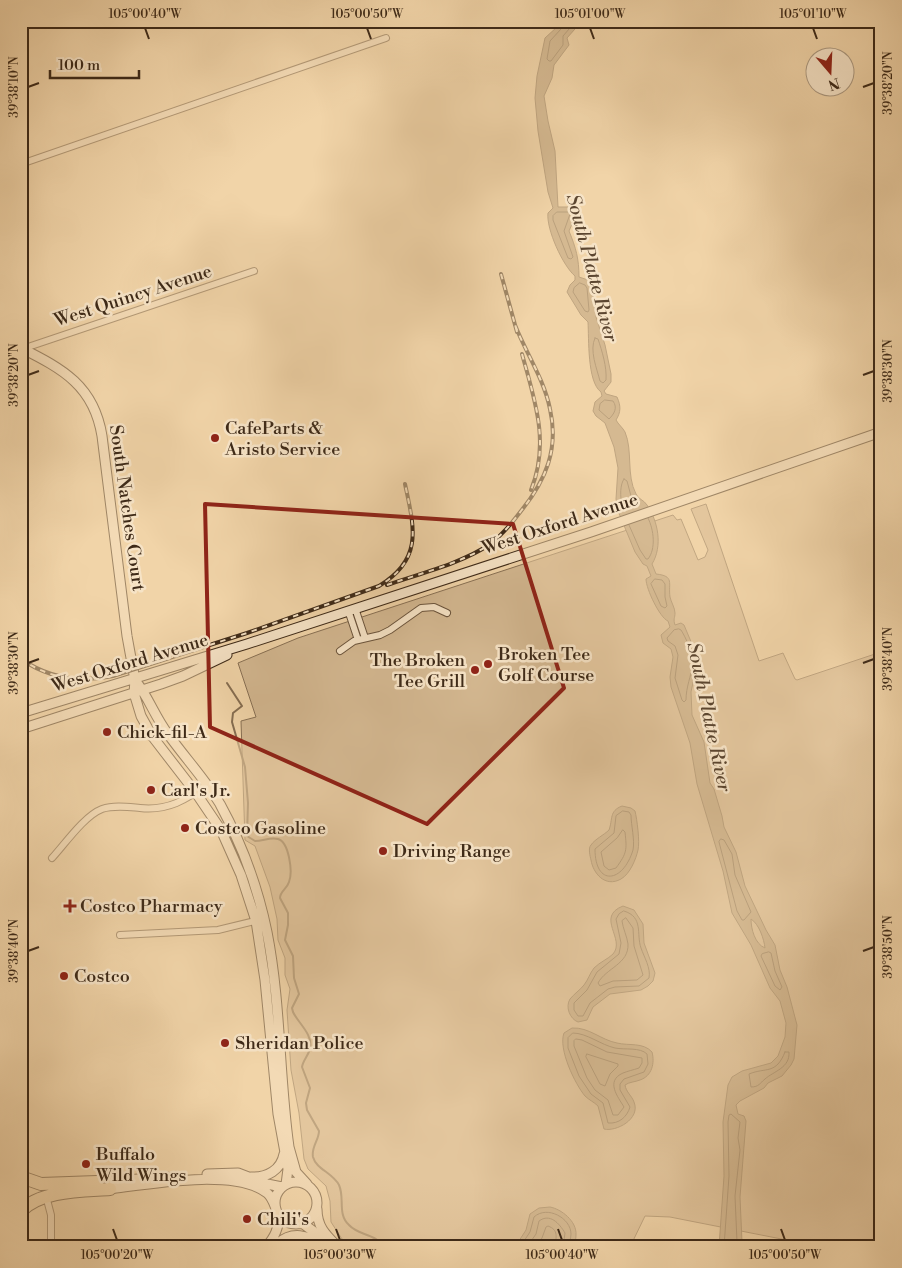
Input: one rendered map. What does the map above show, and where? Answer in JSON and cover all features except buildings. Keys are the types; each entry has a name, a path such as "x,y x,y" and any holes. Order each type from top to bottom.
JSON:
{"highway":[{"path":"21,1177 41,1184 110,1185"},
{"path":"21,1210 30,1202 46,1196 110,1185"}],"street":[{"path":"21,164 386,38"},
{"name":"West Quincy Avenue","path":"22,349 254,272"},
{"name":"South Natches Court","path":"22,349 60,369 72,378 86,394 98,417 127,636 135,680"},
{"name":"West Oxford Avenue","path":"21,713 135,680 248,644 669,506 881,432"},
{"path":"340,651 358,640 385,633 424,607 434,607 447,613"},
{"path":"351,609 365,638"},
{"path":"351,609 358,640"},
{"name":"West Oxford Avenue","path":"21,730 183,676 248,644"},
{"path":"135,680 143,690 162,726 207,784 224,812 253,879 260,920 277,1107 288,1169 284,1186 276,1196 278,1227 266,1247"},
{"path":"135,680 134,693 141,716 152,736 196,793 227,842 260,920 272,966 289,1147 296,1172 316,1194 318,1200 317,1219 320,1227 338,1247"},
{"path":"52,858 89,817 101,810 123,807 165,808 185,800 207,784"},
{"path":"120,935 212,931 260,920"},
{"path":"251,1177 261,1177 274,1171 282,1162 284,1151"},
{"path":"110,1185 226,1172 238,1173 267,1184 284,1186 296,1181 307,1184"},
{"path":"110,1185 227,1179 258,1188 270,1196 277,1210 288,1223 301,1224 313,1231 326,1247"},
{"path":"46,1196 51,1215 51,1247"},
{"path":"276,1246 287,1232 312,1218 317,1209"},
{"path":"276,1246 286,1238 300,1235 308,1237 322,1247"}],"highlighted area":[{"path":"205,504 513,524 564,688 427,824 210,727"}],"shaded area":[{"name":"Broken Tee Golf Course","path":"706,504 759,661 783,653 797,680 881,652 881,1247 822,1247 670,1217 645,1216 630,1247 355,1247 342,1239 331,1222 330,1201 326,1186 308,1169 304,1159 299,1113 291,1070 287,1010 290,989 285,975 285,958 278,940 277,919 270,887 255,846 245,840 241,721 256,717 238,663 298,638 673,515 677,520 681,519 698,560 705,557 708,550 691,509"}],"water":[{"path":"557,21 582,21 567,38 569,45 554,65 552,78 544,96 555,151 558,207 573,207 576,215 569,231 577,254 579,277 588,280 592,286 596,317 605,345 611,374 611,382 604,391 606,394 617,397 620,412 616,420 624,430 627,439 633,487 637,496 646,503 651,511 658,534 657,549 652,564 656,574 668,578 670,597 675,611 675,625 681,623 684,625 700,663 695,673 691,692 692,715 704,742 710,783 714,789 724,827 736,852 745,886 775,945 780,970 787,987 797,1025 794,1059 791,1065 782,1076 768,1083 764,1088 736,1105 738,1114 744,1116 746,1121 740,1197 742,1242 762,1247 719,1247 724,1176 723,1122 728,1085 732,1077 742,1071 771,1063 778,1056 785,1037 786,1023 780,1001 770,988 751,945 732,913 723,871 697,784 690,743 671,687 670,677 673,657 671,649 663,643 661,635 670,627 651,596 646,579 651,576 647,566 643,564 635,552 618,511 616,499 618,468 614,447 605,423 593,411 595,402 602,396 596,387 591,370 588,322 581,315 567,292 575,280 575,276 561,256 552,237 548,220 548,213 553,208 548,192 538,131 535,98 537,76 545,38 557,27","holes":["751,919 761,932 765,948 754,936"]},
{"path":"622,806 635,811 639,846 634,862 627,874 621,879 610,882 601,878 594,870 590,848 595,841 609,830 613,813"},
{"path":"623,906 634,910 643,924 644,943 655,973 653,981 641,990 610,994 593,1007 587,1020 578,1022 569,1012 570,999 584,985 594,968 613,954 616,942 611,916"},
{"path":"572,1028 584,1030 617,1043 644,1047 652,1052 653,1065 650,1072 644,1078 625,1085 635,1108 631,1119 621,1126 604,1129 598,1106 585,1096 572,1075 565,1057 563,1040 564,1033"},
{"path":"550,1207 568,1216 574,1225 576,1240 574,1247 515,1247 526,1230 530,1214 539,1208"}],"waterway":[{"path":"227,683 242,706 233,713 232,722 245,767 248,803 247,836 255,841 272,838 282,841 289,858 290,877 280,898 288,913 285,940 293,956 294,978 299,994 292,1008 295,1016 307,1033 310,1043 309,1051 302,1067 310,1088 306,1103 307,1110 319,1131 313,1150 313,1157 317,1165 333,1177 339,1185 345,1221 353,1229 376,1239 384,1247"}],"railway":[{"path":"501,274 517,332"},
{"path":"387,585 467,557 490,544 503,533 518,515 544,476 553,437 550,409 539,377 515,325"},
{"path":"522,354 536,405 540,439 537,473 531,490"},
{"path":"21,659 43,671 66,678 89,679 113,676 247,633 379,586 393,576 403,565 409,553 413,528 405,484"}],"place":[{"name":"CafeParts & Aristo Service","path":"215,438"},
{"name":"Broken Tee Golf Course","path":"488,664"},
{"name":"The Broken Tee Grill","path":"475,670"},
{"name":"Chick-fil-A","path":"107,732"},
{"name":"Carl's Jr.","path":"151,790"},
{"name":"Costco Gasoline","path":"185,828"},
{"name":"Driving Range","path":"383,851"},
{"name":"Costco Pharmacy","path":"70,906"},
{"name":"Costco","path":"64,976"},
{"name":"Sheridan Police","path":"225,1043"},
{"name":"Buffalo Wild Wings","path":"86,1164"},
{"name":"Chili's","path":"247,1219"}],"water label":[{"name":"South Platte River","path":"592,268"},
{"name":"South Platte River","path":"709,717"}]}
